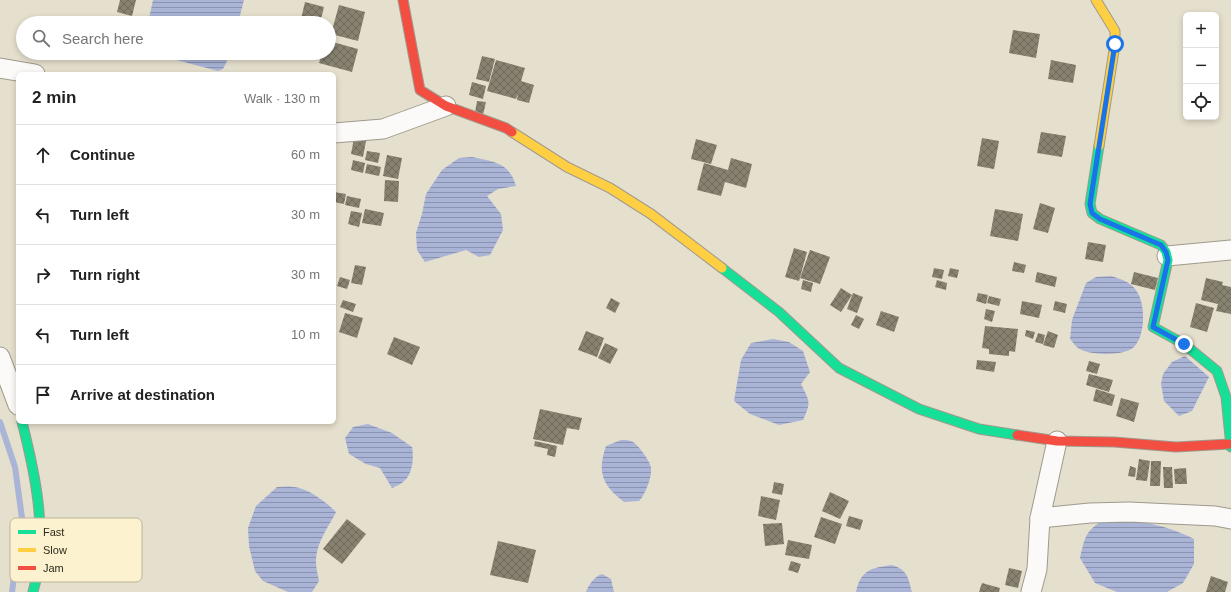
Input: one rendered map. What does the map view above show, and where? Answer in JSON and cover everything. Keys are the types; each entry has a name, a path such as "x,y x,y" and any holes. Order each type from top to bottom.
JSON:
{"street":[{"path":"402,0 420,90 446,106 506,128 567,167 610,188 645,211 779,312 838,368 919,409 979,429 1056,441 1114,442 1176,447 1231,446 1226,397 1217,371 1184,344 1153,327 1168,260 1161,245 1100,219 1092,213 1090,204 1115,44 1114,31 1096,0"},
{"path":"0,68 23,72"},
{"path":"336,133 383,129 446,106"},
{"path":"1167,256 1231,250"},
{"path":"0,357 16,397"},
{"path":"22,424 33,466 39,518"},
{"path":"1030,592 1037,569 1040,518 1056,441"},
{"path":"1040,518 1090,513 1129,512 1215,516 1231,519"},
{"path":"33,592 35,582"}],"water":[{"path":"153,0 244,0 240,16 150,16"},
{"path":"176,60 228,60 223,69 218,71"},
{"path":"472,157 500,164 513,178 516,186 498,189 487,196 501,214 503,230 490,255 479,257 466,250 425,262 417,250 416,233 426,194 442,170 459,158"},
{"path":"1111,276 1130,284 1139,294 1143,309 1141,335 1134,347 1123,352 1098,354 1083,351 1070,339 1072,320 1086,283 1096,277"},
{"path":"773,339 789,342 803,351 810,372 801,384 808,399 808,405 803,420 779,425 750,414 734,401 741,360 751,343"},
{"path":"1185,356 1209,377 1192,411 1179,416 1164,401 1161,384 1163,374 1172,362"},
{"path":"368,424 392,433 412,447 413,461 409,475 402,483 392,488 380,468 366,464 349,454 345,438 353,427"},
{"path":"621,440 633,442 644,454 651,468 648,486 644,495 639,501 624,502 611,490 603,477 602,463 606,446"},
{"path":"277,487 291,487 305,490 322,500 336,512 318,548 316,562 319,581 312,592 288,592 263,581 255,571 249,546 248,528 256,506"},
{"path":"1105,519 1128,520 1162,526 1194,539 1194,564 1183,583 1167,592 1117,592 1095,583 1080,558 1087,535 1093,527"},
{"path":"892,565 904,572 912,592 856,592 861,578 868,571 879,567"},
{"path":"602,574 611,579 614,592 586,592 592,581"}],"building":[{"path":"120,0 136,0 132,16 117,12"},
{"path":"305,2 324,7 322,16 302,16"},
{"path":"339,5 365,12 358,41 336,35 336,16"},
{"path":"1013,30 1040,34 1036,58 1009,53"},
{"path":"336,43 358,49 352,72 319,63 320,60 336,60"},
{"path":"482,56 495,59 489,82 476,79"},
{"path":"496,60 525,68 521,81 534,85 529,103 517,100 518,94 516,99 487,91"},
{"path":"1051,60 1076,65 1073,83 1048,79"},
{"path":"472,82 486,86 483,99 469,95"},
{"path":"477,101 486,102 483,115 475,113"},
{"path":"1041,132 1066,136 1062,157 1037,153"},
{"path":"354,138 366,141 363,157 351,154"},
{"path":"982,138 999,141 994,169 977,166"},
{"path":"696,139 717,145 711,164 691,159"},
{"path":"367,151 380,153 378,163 365,160"},
{"path":"387,155 402,158 398,179 383,176"},
{"path":"731,158 752,164 746,188 725,182 721,196 697,190 704,163 728,170"},
{"path":"353,160 365,163 363,173 351,170"},
{"path":"367,164 381,167 379,176 365,173"},
{"path":"385,180 399,181 398,202 384,201"},
{"path":"336,192 346,194 344,204 336,202"},
{"path":"347,196 361,199 359,208 345,205"},
{"path":"1040,203 1055,208 1048,233 1033,229"},
{"path":"365,209 384,213 381,226 362,223"},
{"path":"995,209 1023,214 1018,241 990,236"},
{"path":"351,211 362,213 359,227 348,224"},
{"path":"1088,242 1106,245 1103,262 1085,259"},
{"path":"794,248 807,252 799,281 785,277"},
{"path":"810,250 830,257 820,284 800,278"},
{"path":"1014,262 1026,265 1024,273 1012,271"},
{"path":"355,265 366,267 362,285 351,283"},
{"path":"934,268 944,270 942,279 932,277"},
{"path":"950,268 959,270 957,278 948,276"},
{"path":"1037,272 1057,277 1055,287 1035,282"},
{"path":"1134,272 1158,278 1155,290 1131,284"},
{"path":"340,277 350,280 347,289 337,286"},
{"path":"1206,278 1223,282 1222,285 1231,287 1231,314 1216,311 1218,304 1201,300"},
{"path":"803,280 813,283 811,292 801,289"},
{"path":"937,280 947,283 946,290 935,287"},
{"path":"841,288 852,295 841,312 830,305"},
{"path":"853,293 863,297 857,313 847,309"},
{"path":"978,293 988,295 986,304 976,301"},
{"path":"989,296 1001,299 999,306 987,303"},
{"path":"611,298 620,303 615,313 606,308"},
{"path":"343,300 356,304 353,312 340,307"},
{"path":"1022,301 1042,305 1039,318 1020,314"},
{"path":"1055,301 1067,304 1065,313 1053,310"},
{"path":"1196,303 1214,308 1207,332 1190,327"},
{"path":"986,309 995,311 992,322 984,319"},
{"path":"881,311 899,317 894,332 876,325"},
{"path":"345,313 363,318 357,338 339,332"},
{"path":"856,315 864,319 859,329 851,325"},
{"path":"985,326 1018,329 1015,352 1009,351 1009,356 989,354 989,349 982,348"},
{"path":"1026,330 1035,332 1033,339 1025,336"},
{"path":"586,331 604,338 597,357 578,350"},
{"path":"1048,331 1058,335 1054,348 1043,345"},
{"path":"1038,333 1045,335 1043,344 1035,342"},
{"path":"394,337 420,347 412,365 387,354"},
{"path":"605,343 618,349 610,364 598,358"},
{"path":"977,360 996,362 994,372 976,369"},
{"path":"1089,361 1100,364 1097,374 1086,371"},
{"path":"1089,374 1113,380 1109,392 1086,385"},
{"path":"1096,389 1115,395 1112,406 1093,401"},
{"path":"1121,398 1139,403 1134,422 1116,416"},
{"path":"540,409 582,418 579,430 567,428 563,445 533,439"},
{"path":"535,441 557,446 555,457 547,455 548,449 534,446"},
{"path":"1139,459 1150,461 1147,481 1136,480"},
{"path":"1151,461 1161,461 1160,486 1150,486"},
{"path":"1130,466 1136,468 1135,477 1128,476"},
{"path":"1163,467 1172,467 1173,488 1164,488"},
{"path":"1186,468 1187,484 1175,484 1174,469"},
{"path":"774,482 784,484 782,495 772,493"},
{"path":"830,492 849,501 840,519 822,511"},
{"path":"761,496 780,500 776,520 758,516"},
{"path":"849,516 863,520 860,530 846,526"},
{"path":"821,517 842,524 835,544 814,537"},
{"path":"347,519 366,534 342,564 323,549"},
{"path":"782,523 784,544 765,546 763,524"},
{"path":"788,540 812,545 809,559 785,555"},
{"path":"498,541 536,550 528,583 490,575"},
{"path":"791,561 801,564 798,573 788,570"},
{"path":"1009,568 1022,571 1018,588 1005,585"},
{"path":"1211,576 1228,582 1225,592 1206,592"},
{"path":"982,583 1000,588 999,592 979,592"}],"waterway":[{"path":"0,422 15,467 22,518"},
{"path":"12,592 13,582"}],"traffic: fast":[{"path":"1099,146 1090,204 1092,213 1100,219 1161,245 1166,252 1168,260 1153,327 1184,344 1217,371 1226,397 1231,447"},
{"path":"722,268 779,312 839,368 919,409 979,429 1017,435"},
{"path":"22,424 34,475 39,518"},
{"path":"33,592 35,582"}],"traffic: slow":[{"path":"1096,0 1115,31 1115,44 1099,146"},
{"path":"512,132 567,167 610,188 651,214 722,268"}],"traffic: jam":[{"path":"403,0 420,90 446,106 506,128 512,132"},
{"path":"1017,435 1057,441 1114,442 1176,447 1230,444"}],"route":[{"path":"1115,44 1090,204 1092,213 1100,219 1161,245 1166,252 1168,260 1153,327 1184,344"}]}
